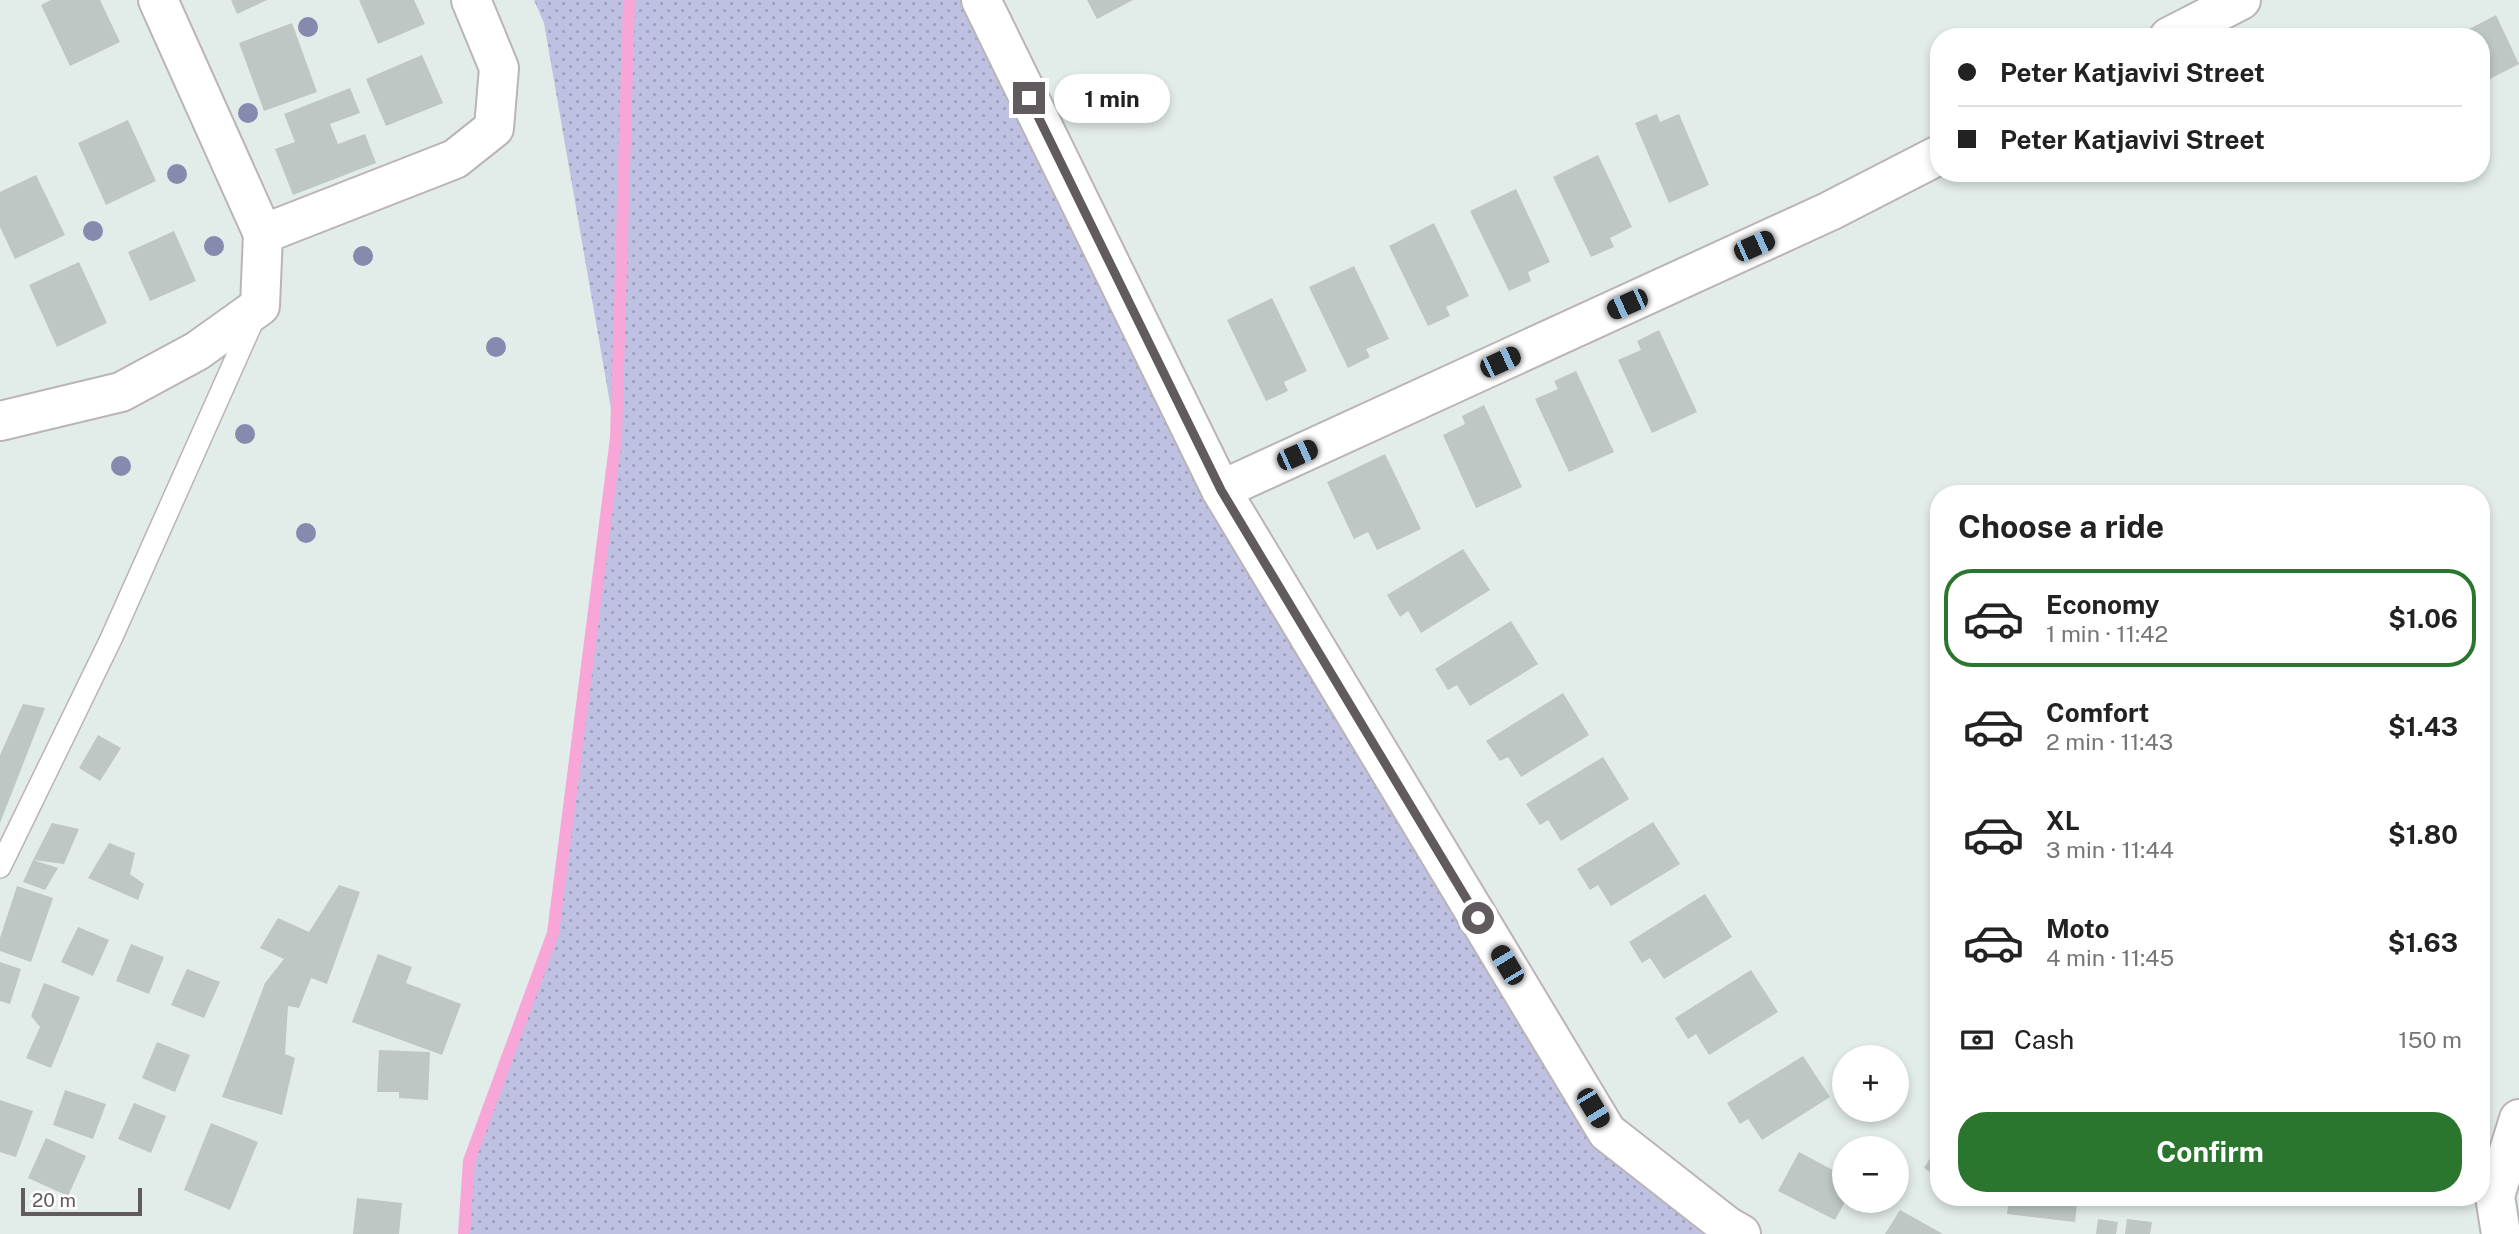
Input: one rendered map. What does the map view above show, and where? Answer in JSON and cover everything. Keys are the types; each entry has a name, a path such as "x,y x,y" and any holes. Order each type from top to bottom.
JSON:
{"street":[{"path":"0,421 121,392 197,351 260,306 263,234 158,0"},
{"path":"263,234 455,159 494,128 499,68 471,0"},
{"path":"981,0 1221,490 1607,1132 1727,1226 1741,1234"},
{"path":"2187,28 2241,0"},
{"path":"1221,490 1830,211 1930,160"},
{"path":"2501,1234 2495,1196 2519,1119"}],"lane":[{"path":"0,867 111,639 260,306"}],"shaded area":[{"path":"534,0 981,0 1221,490 1607,1132 1741,1234 464,1234 469,1161 553,933 616,438 544,23"}],"building":[{"path":"51,0 100,0 120,42 70,66 41,5"},
{"path":"231,0 267,0 237,14"},
{"path":"359,0 414,0 425,24 378,44"},
{"path":"1087,0 1133,0 1097,19"},
{"path":"2496,15 2519,64 2490,79 2490,28 2471,28"},
{"path":"292,23 317,92 264,111 239,43"},
{"path":"422,55 443,103 386,126 366,79"},
{"path":"350,88 360,113 330,124 338,144 365,134 376,163 293,195 275,149 295,142 284,114"},
{"path":"1657,114 1660,122 1679,114 1709,185 1669,203 1635,123"},
{"path":"128,120 156,181 106,205 78,143"},
{"path":"1598,155 1632,227 1610,238 1614,247 1591,257 1553,177"},
{"path":"36,175 65,235 15,259 0,227 0,192"},
{"path":"1516,189 1550,262 1528,272 1531,281 1509,291 1470,211"},
{"path":"1434,223 1469,296 1446,307 1450,316 1428,326 1389,246"},
{"path":"174,231 196,281 150,301 128,252"},
{"path":"79,262 107,323 57,347 29,285"},
{"path":"1354,266 1389,339 1366,349 1370,357 1348,368 1309,287"},
{"path":"1272,298 1307,371 1284,382 1288,391 1266,401 1227,320"},
{"path":"1659,330 1697,412 1652,433 1618,360 1641,350 1637,341"},
{"path":"1576,371 1614,452 1569,472 1535,399 1558,389 1554,381"},
{"path":"1484,405 1522,487 1476,508 1443,435 1465,424 1462,416"},
{"path":"1385,454 1421,529 1377,550 1368,532 1354,539 1327,482"},
{"path":"1463,549 1490,590 1421,633 1408,611 1400,617 1387,595"},
{"path":"1511,621 1538,664 1470,706 1457,685 1448,690 1435,669"},
{"path":"1563,693 1589,735 1521,777 1508,757 1500,761 1486,741"},
{"path":"23,704 45,708 0,823 0,755"},
{"path":"98,735 121,748 100,781 79,768"},
{"path":"1603,757 1629,799 1561,841 1548,820 1540,825 1526,804"},
{"path":"1653,822 1680,864 1611,906 1598,885 1590,890 1577,869"},
{"path":"52,823 79,829 64,864 33,860"},
{"path":"109,843 135,853 130,874 144,884 138,900 88,878"},
{"path":"33,860 58,868 45,890 23,882"},
{"path":"339,885 360,892 327,984 311,978 299,1008 288,1006 285,1054 295,1058 282,1115 222,1097 265,983 284,959 260,948 278,918 309,932"},
{"path":"17,886 53,898 31,962 0,951 0,938"},
{"path":"1705,894 1732,937 1664,979 1650,958 1642,963 1629,942"},
{"path":"78,927 109,940 93,976 61,962"},
{"path":"131,944 164,957 149,994 116,981"},
{"path":"378,954 412,967 406,983 461,1004 442,1055 352,1022"},
{"path":"0,962 21,969 10,1004 0,1001"},
{"path":"187,969 220,982 204,1018 171,1005"},
{"path":"1751,970 1778,1012 1709,1055 1696,1034 1688,1039 1675,1018"},
{"path":"44,983 80,997 51,1068 26,1058 40,1027 31,1016"},
{"path":"157,1042 190,1055 175,1092 142,1078"},
{"path":"379,1050 430,1052 428,1100 399,1098 399,1092 377,1092"},
{"path":"1803,1056 1830,1097 1762,1140 1748,1119 1740,1124 1727,1103"},
{"path":"65,1090 106,1104 93,1139 53,1125"},
{"path":"0,1100 33,1111 16,1157 0,1152"},
{"path":"134,1103 166,1116 151,1153 118,1139"},
{"path":"211,1123 258,1142 230,1210 184,1190"},
{"path":"46,1138 86,1156 68,1196 28,1178"},
{"path":"1799,1152 1832,1170 1832,1213 1839,1213 1835,1220 1778,1191"},
{"path":"1930,1158 1930,1172 1924,1168"},
{"path":"357,1198 402,1203 399,1234 353,1234"},
{"path":"2008,1206 2077,1206 2075,1222 2007,1214"},
{"path":"1898,1213 1905,1213 1943,1234 1885,1234"},
{"path":"2098,1219 2118,1222 2116,1234 2096,1234"},
{"path":"2127,1219 2152,1222 2150,1234 2125,1234"}],"waterway":[{"path":"464,1234 469,1161 553,933 616,438 629,0"}],"route":[{"path":"1029,98 1221,490 1478,918"}]}
